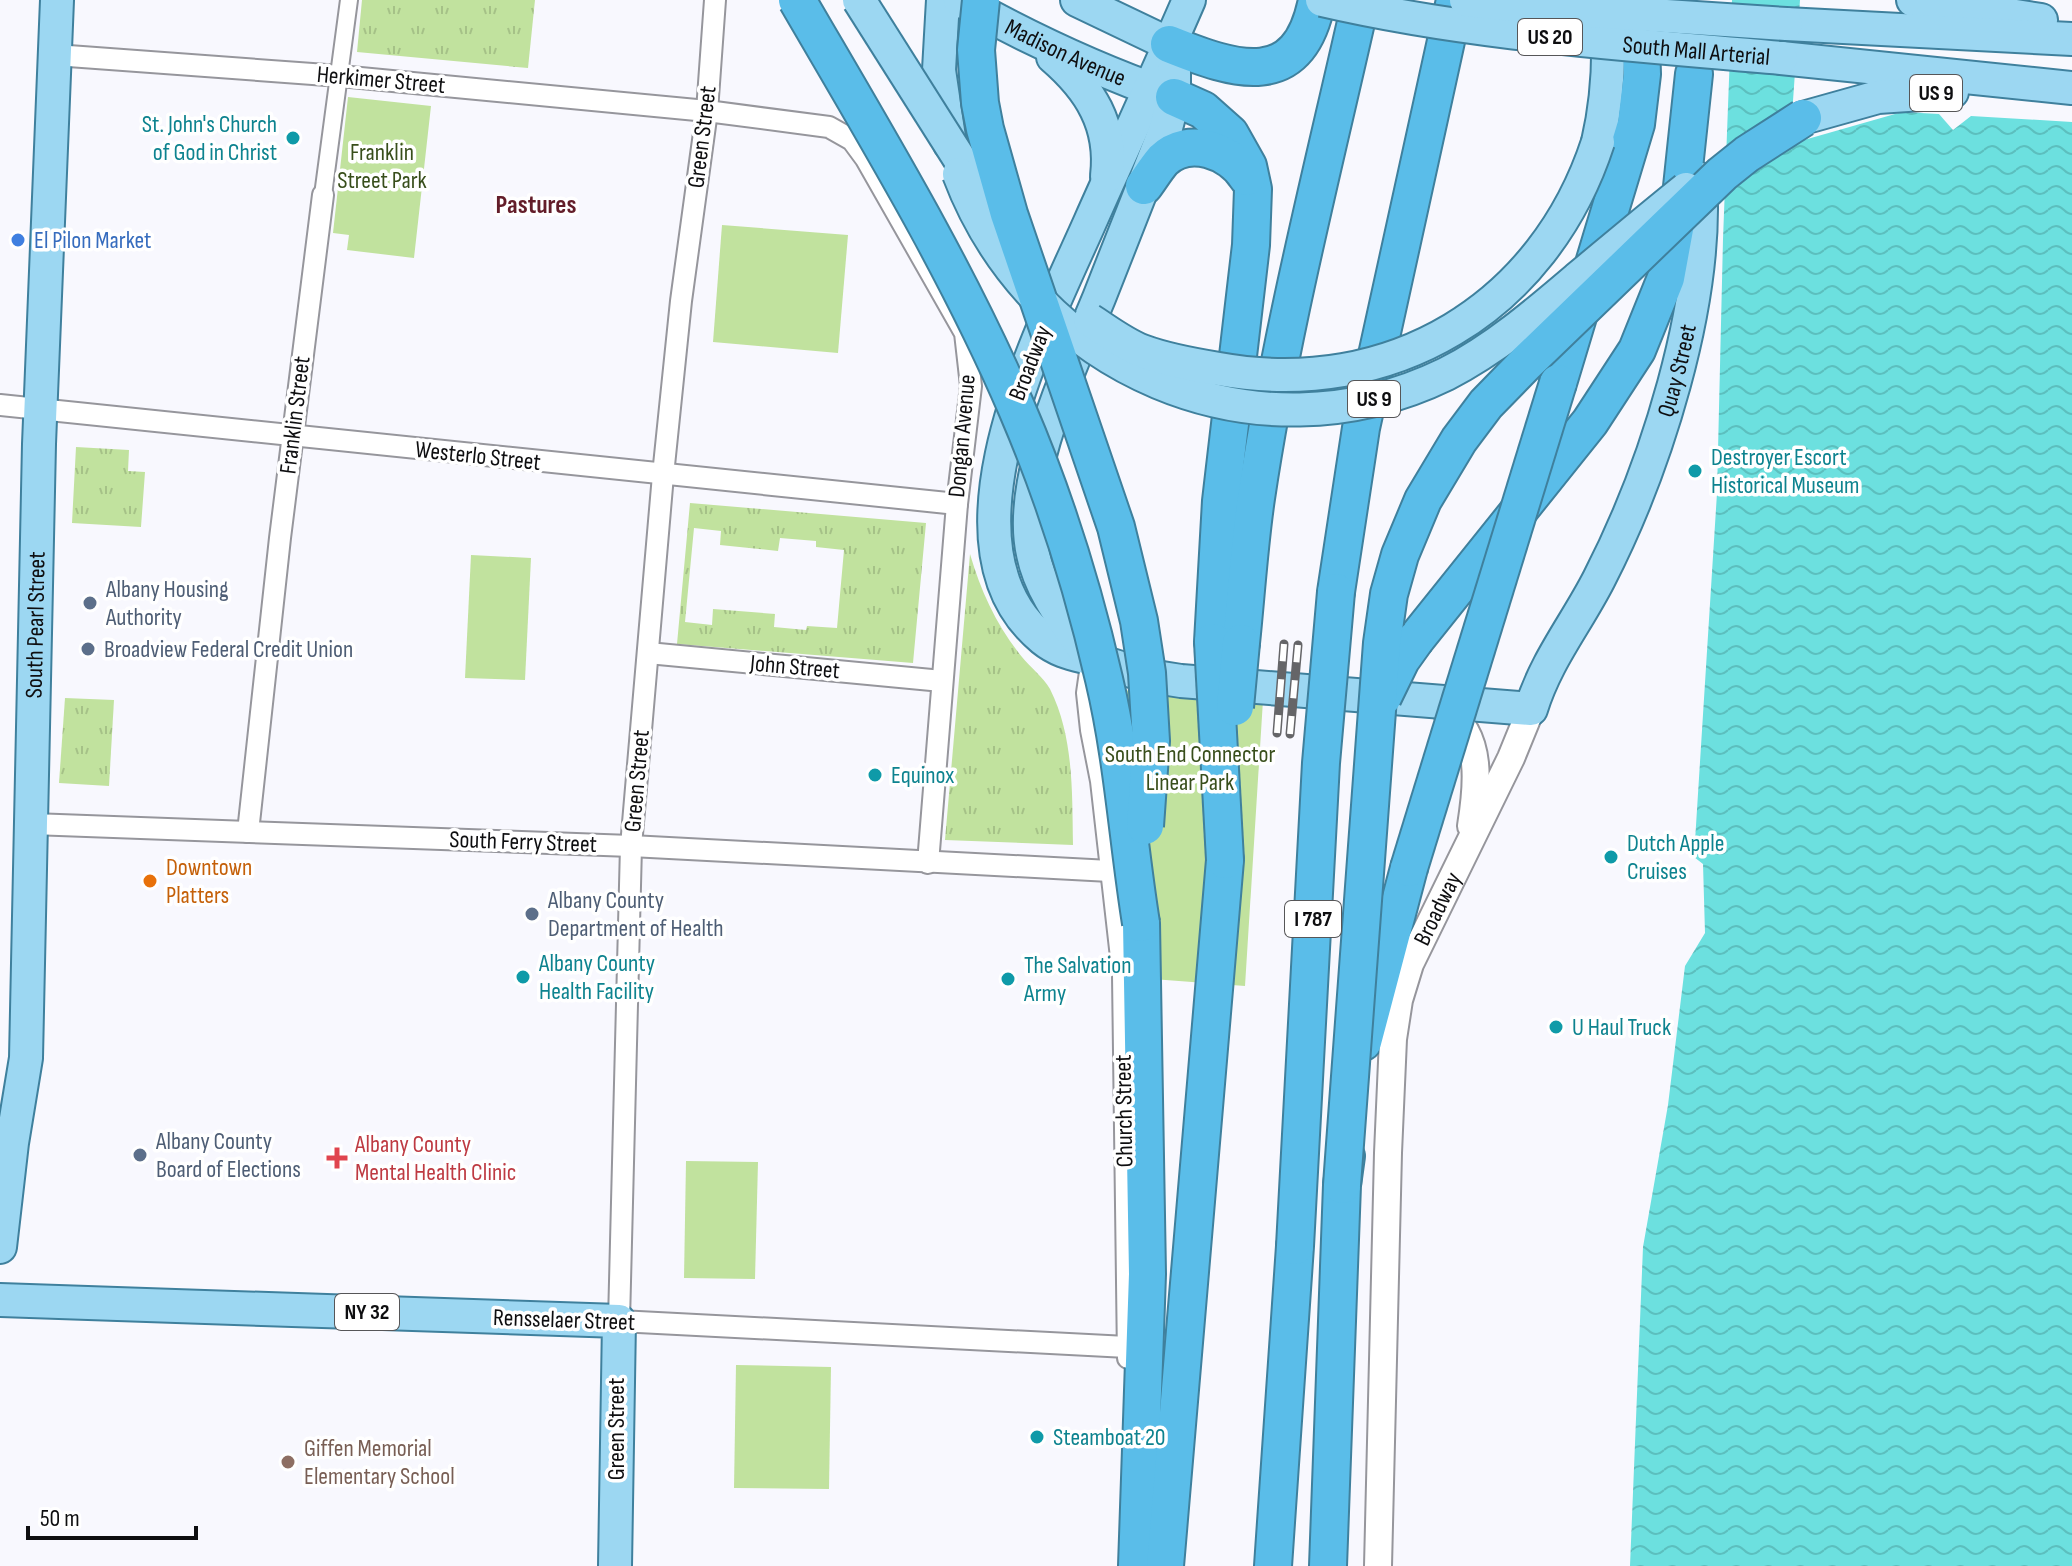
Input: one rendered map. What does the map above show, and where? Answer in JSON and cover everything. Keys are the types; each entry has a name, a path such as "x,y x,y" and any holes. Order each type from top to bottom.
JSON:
{"highway":[{"path":"797,0 861,107 969,307 1018,411 1044,479 1105,679 1128,817 1141,923"},
{"path":"981,0 976,50 985,129 1009,214 1116,527 1139,621 1147,673 1151,741 1145,802 1145,882 1141,923 1147,1274 1137,1566"},
{"path":"1169,44 1220,63 1246,68 1269,67 1288,58 1301,45 1320,0"},
{"path":"1227,642 1302,261 1361,0"},
{"name":"I 787","path":"1273,1566 1295,1246 1321,763 1336,592 1361,428 1455,0"},
{"path":"1342,1185 1364,1033 1390,934 1629,155 1642,74 1639,0"},
{"path":"1295,1246 1358,783 1383,699 1401,660 1416,639 1590,422 1637,350 1666,278 1681,196 1694,74"},
{"path":"1162,93 1203,110 1230,134 1248,166 1253,189 1251,245 1221,501 1227,642 1225,860 1165,1566"},
{"path":"1328,1566 1342,1185 1382,643 1391,584 1407,534 1439,471 1486,404 1722,174 1803,118"},
{"path":"1144,186 1172,154 1200,148 1220,152 1237,163 1253,189"}],"main road":[{"name":"South Pearl Street","path":"0,1247 9,1096 26,1058 41,409 57,0"},
{"path":"859,0 1018,251 1075,310 1143,351 1251,375 1288,376 1355,368 1423,346 1482,311 1526,271 1563,220 1588,171 1598,142 1609,79 1605,0"},
{"name":"US 9","path":"943,0 939,70 948,136 973,207 1009,268 1065,326 1111,360 1176,390 1244,406 1289,409 1352,403 1412,388 1457,368 1523,324 1718,164 1754,141 1803,118 1859,101 1900,95 1970,92 2072,96"},
{"name":"Madison Avenue","path":"960,0 1032,39 1162,93"},
{"name":"Madison Avenue","path":"1077,0 1169,44"},
{"path":"1169,44 1189,0"},
{"name":"South Mall Arterial","path":"1320,0 1436,24 1501,33 2072,88"},
{"name":"South Mall Arterial","path":"1466,0 1675,17 2072,39"},
{"name":"Quay Street","path":"1531,709 1540,678 1599,580 1621,530 1654,446 1678,369 1694,283 1700,225 1694,74 1696,0"},
{"path":"1913,0 2072,25"},
{"path":"1032,39 1081,83 1099,112 1108,151 1103,194"},
{"name":"Broadway","path":"1169,44 1174,71 1103,194 1031,358 1012,411 1002,450 995,533 1000,570 1010,598 1041,637 1058,650 1143,676 1531,709"},
{"name":"Broadway","path":"1091,659 1046,593 1040,578 1030,537 1030,505 1037,469 1063,386 1144,186 1162,93"},
{"name":"Rensselaer Street","path":"0,1300 619,1321"},
{"name":"Green Street","path":"615,1566 619,1321"}],"street":[{"name":"Franklin Street","path":"248,832 293,434 349,0"},
{"name":"Green Street","path":"619,1321 631,846 663,475 681,301 707,111 715,0"},
{"name":"Herkimer Street","path":"55,55 340,76 707,111"},
{"name":"Dongan Avenue","path":"707,111 829,127 852,140 866,159 965,333 971,386 957,504 928,863"},
{"name":"Westerlo Street","path":"0,405 957,504"},
{"name":"John Street","path":"648,653 942,681"},
{"name":"Church Street","path":"1091,659 1087,693 1101,781 1123,975 1132,1500 1130,1566"},
{"path":"1417,700 1451,714 1466,733 1474,753 1476,778 1466,852"},
{"name":"Broadway","path":"1378,1566 1388,1153 1395,1019 1410,964 1511,758 1531,709"},
{"name":"South Ferry Street","path":"32,824 631,846 1110,871"},
{"name":"Rensselaer Street","path":"619,1321 1127,1347"}],"green space":[{"path":"362,0 535,0 528,68 357,52"},
{"name":"Franklin Street Park","path":"348,97 431,106 414,258 347,250 349,235 333,233"},
{"path":"722,225 848,235 838,353 713,342"},
{"path":"76,447 129,450 128,471 145,472 141,527 72,523"},
{"path":"690,503 926,523 913,663 677,644","holes":["694,528 721,531 720,545 778,551 780,538 816,541 816,547 844,550 837,628 807,626 806,630 774,627 775,614 713,609 712,625 685,622"]},
{"path":"970,554 997,621 1022,657 1050,689 1058,707 1068,745 1073,845 945,840"},
{"path":"471,555 531,558 525,680 465,678"},
{"name":"South End Connector Linear Park","path":"1107,689 1263,700 1245,986 1139,978"},
{"path":"65,698 114,700 109,786 59,783"},
{"path":"686,1161 758,1162 755,1279 684,1278"},
{"path":"736,1365 831,1367 829,1489 734,1488"}],"water":[{"path":"1732,0 2072,0 2072,1566 1630,1566 1643,1247 1668,1105 1685,966 1705,933 1703,864 1694,857 1717,493"}],"pier":[{"path":"1800,0 2072,0 2072,122 1971,116 1953,130 1939,114 1902,112 1790,144"}],"railway":[{"path":"1277,733 1284,644"},
{"path":"1290,734 1298,645"}],"place":[{"name":"St. John's Church of God in Christ","path":"293,138"},
{"name":"El Pilon Market","path":"18,240"},
{"name":"Destroyer Escort Historical Museum","path":"1695,471"},
{"name":"Albany Housing Authority","path":"90,603"},
{"name":"Broadview Federal Credit Union","path":"88,649"},
{"name":"Equinox","path":"875,775"},
{"name":"Dutch Apple Cruises","path":"1611,857"},
{"name":"Downtown Platters","path":"150,881"},
{"name":"Albany County Department of Health","path":"532,914"},
{"name":"Albany County Health Facility","path":"523,977"},
{"name":"The Salvation Army","path":"1008,979"},
{"name":"U Haul Truck","path":"1556,1027"},
{"name":"Albany County Board of Elections","path":"140,1155"},
{"name":"Albany County Mental Health Clinic","path":"337,1158"},
{"name":"Steamboat 20","path":"1037,1437"},
{"name":"Giffen Memorial Elementary School","path":"288,1462"}],"district":[{"name":"Pastures","path":"536,205"}]}
